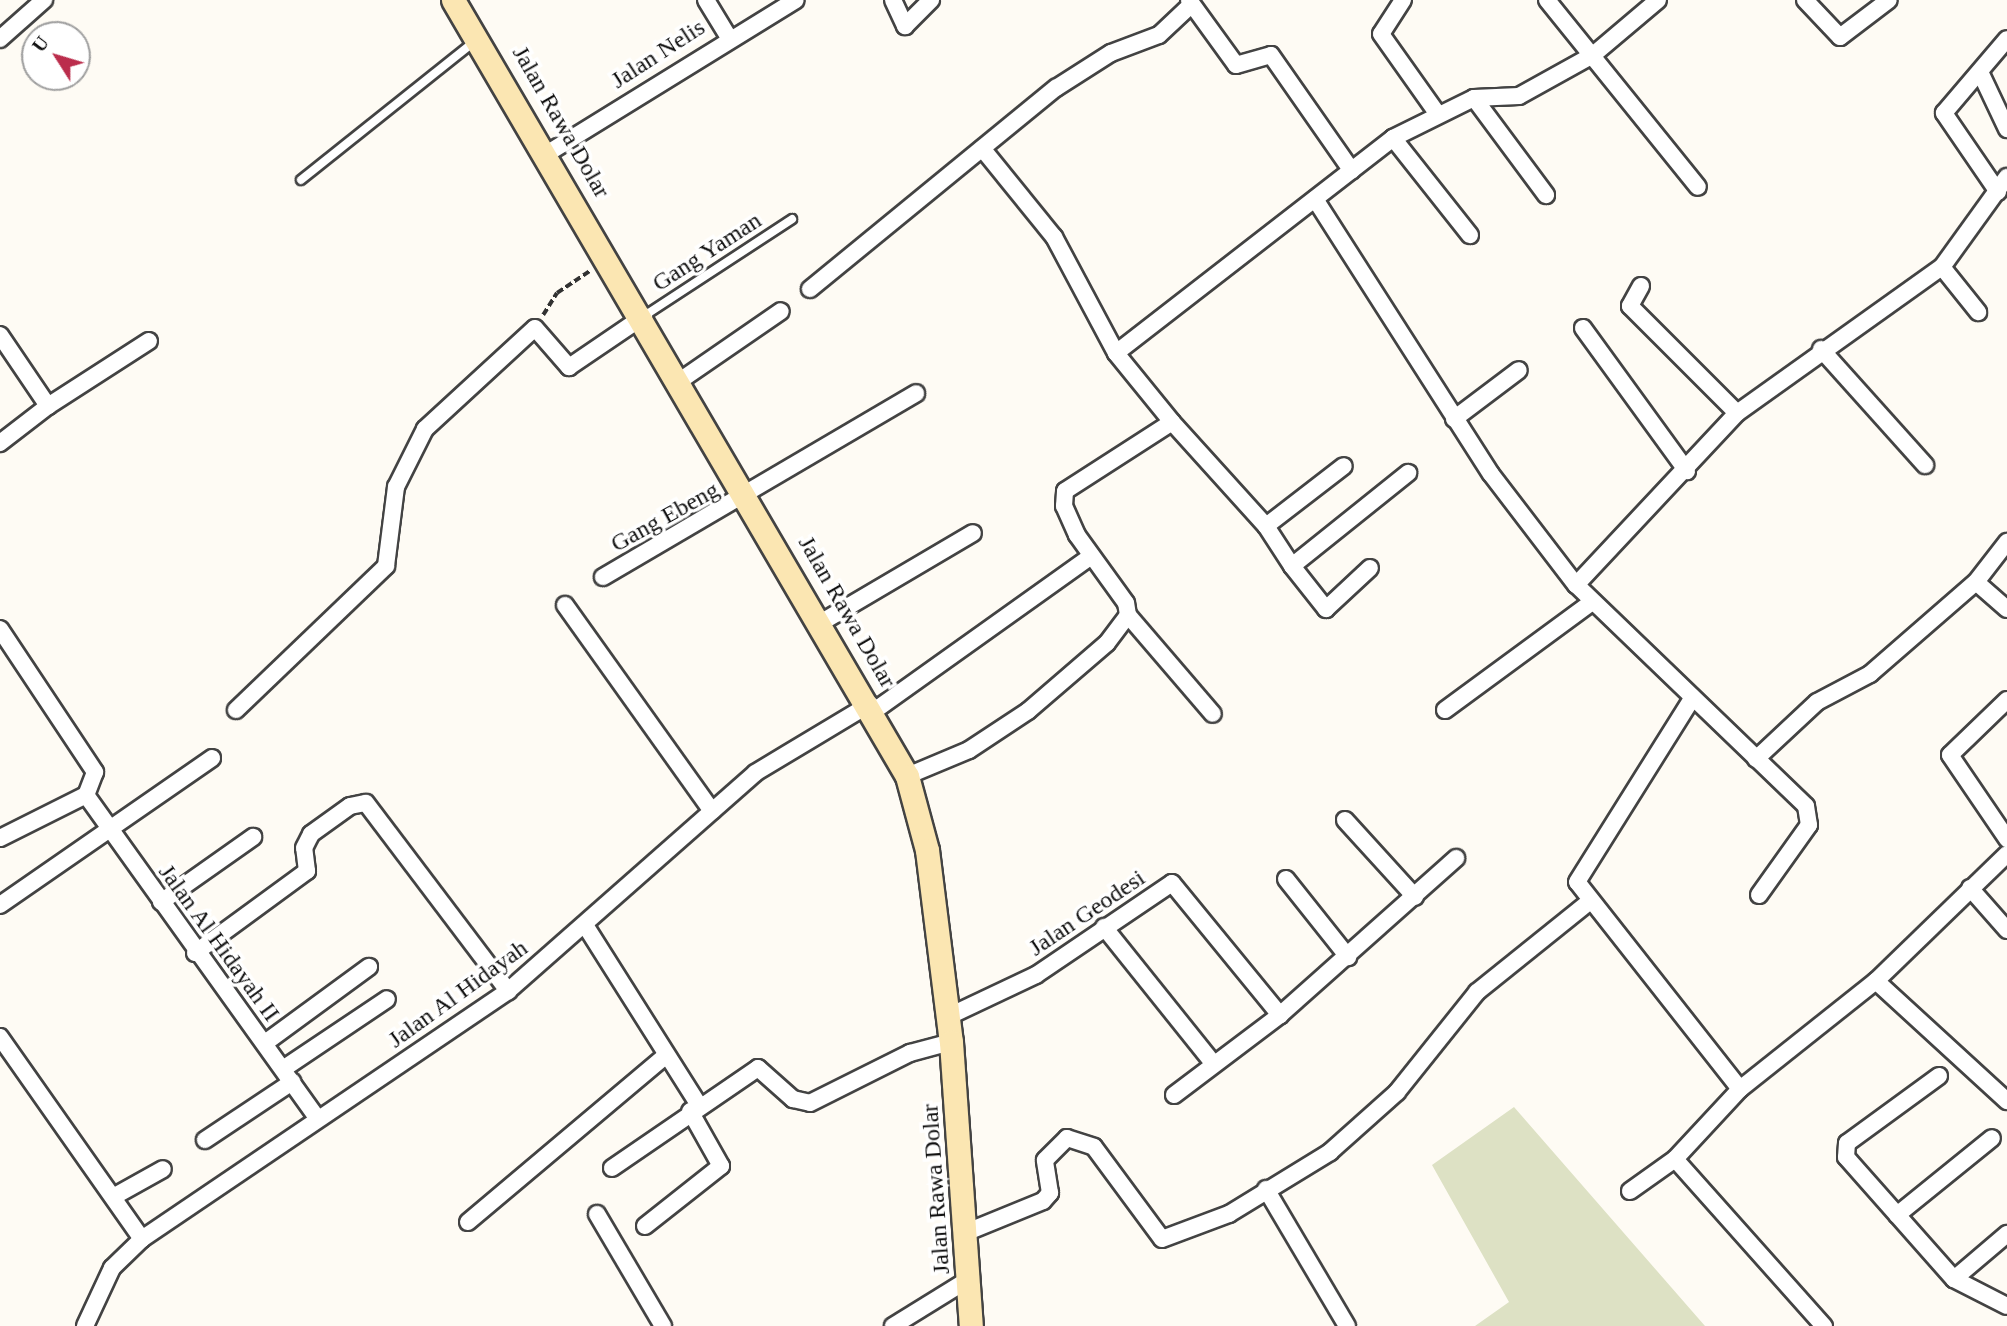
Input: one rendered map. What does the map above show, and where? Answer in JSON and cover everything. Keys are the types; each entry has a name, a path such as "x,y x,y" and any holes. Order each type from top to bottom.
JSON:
{"street":[{"path":"0,39 44,0"},
{"name":"Jalan Rawa Dolar","path":"453,0 481,37 872,708 907,776 927,850 951,1042 967,1232 971,1326"},
{"path":"706,0 728,36"},
{"name":"Jalan Nelis","path":"548,153 728,36 796,0"},
{"path":"892,0 905,26 931,0"},
{"path":"1404,0 1381,34 1437,113"},
{"path":"1547,0 1698,187"},
{"path":"1116,353 1393,138 1437,113 1474,98 1519,96 1593,55 1658,0"},
{"path":"1805,0 1840,37 1889,0"},
{"path":"810,289 1056,88 1111,53 1159,35 1191,2 1236,65 1271,55 1352,170"},
{"path":"1998,192 1944,113 1981,74 2007,39"},
{"path":"1981,74 2007,129"},
{"path":"1474,98 1546,195"},
{"path":"1393,138 1470,235"},
{"path":"982,148 1054,237 1116,353 1172,422 1266,526 1292,566 1326,609 1370,568"},
{"path":"1576,585 1687,471 1737,413 1821,349 1942,267 2007,177"},
{"path":"1315,199 1454,419 1576,585 1806,806 1811,818 1759,895"},
{"path":"1942,267 1978,312"},
{"path":"1641,286 1630,306 1737,413"},
{"path":"681,380 780,311"},
{"path":"236,710 375,582 392,548 396,487 425,429 535,328 569,367 644,316"},
{"path":"1583,328 1687,471"},
{"path":"0,335 48,406"},
{"path":"0,443 48,406 149,341"},
{"path":"1821,349 1926,465"},
{"path":"1454,419 1519,370"},
{"name":"Gang Ebeng","path":"603,577 749,496 916,393"},
{"path":"1172,422 1068,485 1063,506 1091,556 1126,603 1128,615 1213,714"},
{"path":"1266,526 1344,466"},
{"path":"1292,566 1408,473"},
{"path":"822,622 974,533"},
{"path":"1756,759 1817,702 1870,674 1976,582 2007,542"},
{"name":"Jalan Al Hidayah","path":"85,1326 112,1268 142,1239 508,991 787,748 872,708 1091,556"},
{"path":"1976,582 2007,608"},
{"path":"1445,710 1592,603"},
{"path":"565,605 712,811"},
{"path":"907,776 969,750 1028,712 1107,643 1128,615"},
{"path":"0,629 96,772 86,794 0,838"},
{"path":"1692,699 1581,866 1577,881 1589,902 1740,1090"},
{"path":"2007,700 1950,755 2007,839"},
{"path":"0,905 212,758"},
{"name":"Jalan Al Hidayah II","path":"86,794 107,831 161,902 195,953 265,1043 317,1118"},
{"path":"195,953 302,875 310,865 307,838 350,806 366,803 508,991"},
{"path":"1345,820 1415,897"},
{"path":"161,902 253,837"},
{"path":"1630,1191 1675,1159 1740,1090 1876,981 2007,854"},
{"path":"1174,1095 1212,1062 1280,1015 1456,858"},
{"path":"1286,879 1348,957"},
{"name":"Jalan Geodesi","path":"947,1017 1036,975 1104,927 1175,883 1280,1015"},
{"path":"1970,888 2007,930"},
{"path":"967,1232 1043,1201 1050,1193 1045,1160 1054,1147 1067,1138 1094,1147 1162,1239 1229,1214 1330,1152 1397,1092 1477,992 1589,902"},
{"path":"585,925 665,1056 694,1108 721,1167 645,1226"},
{"path":"1104,927 1212,1062"},
{"path":"265,1043 369,967"},
{"path":"1876,981 2007,1101"},
{"path":"205,1140 387,999"},
{"path":"0,1037 142,1239"},
{"path":"612,1168 694,1108 758,1068 793,1099 810,1103 911,1053 951,1042"},
{"path":"468,1222 665,1056"},
{"path":"1939,1076 1844,1150 1954,1279 2007,1306"},
{"path":"1897,1214 1992,1138"},
{"path":"1675,1159 1824,1326"},
{"path":"113,1197 163,1169"},
{"path":"1266,1189 1347,1326"},
{"path":"597,1214 662,1326"},
{"path":"1954,1279 2007,1234"},
{"path":"893,1326 969,1279"}],"lane":[{"path":"301,180 481,37"},
{"name":"Gang Yaman","path":"644,316 792,219"}],"path":[{"path":"535,328 558,293 598,266"}],"green space":[{"path":"1514,1107 1705,1326 1475,1326 1509,1302 1432,1165"}]}
